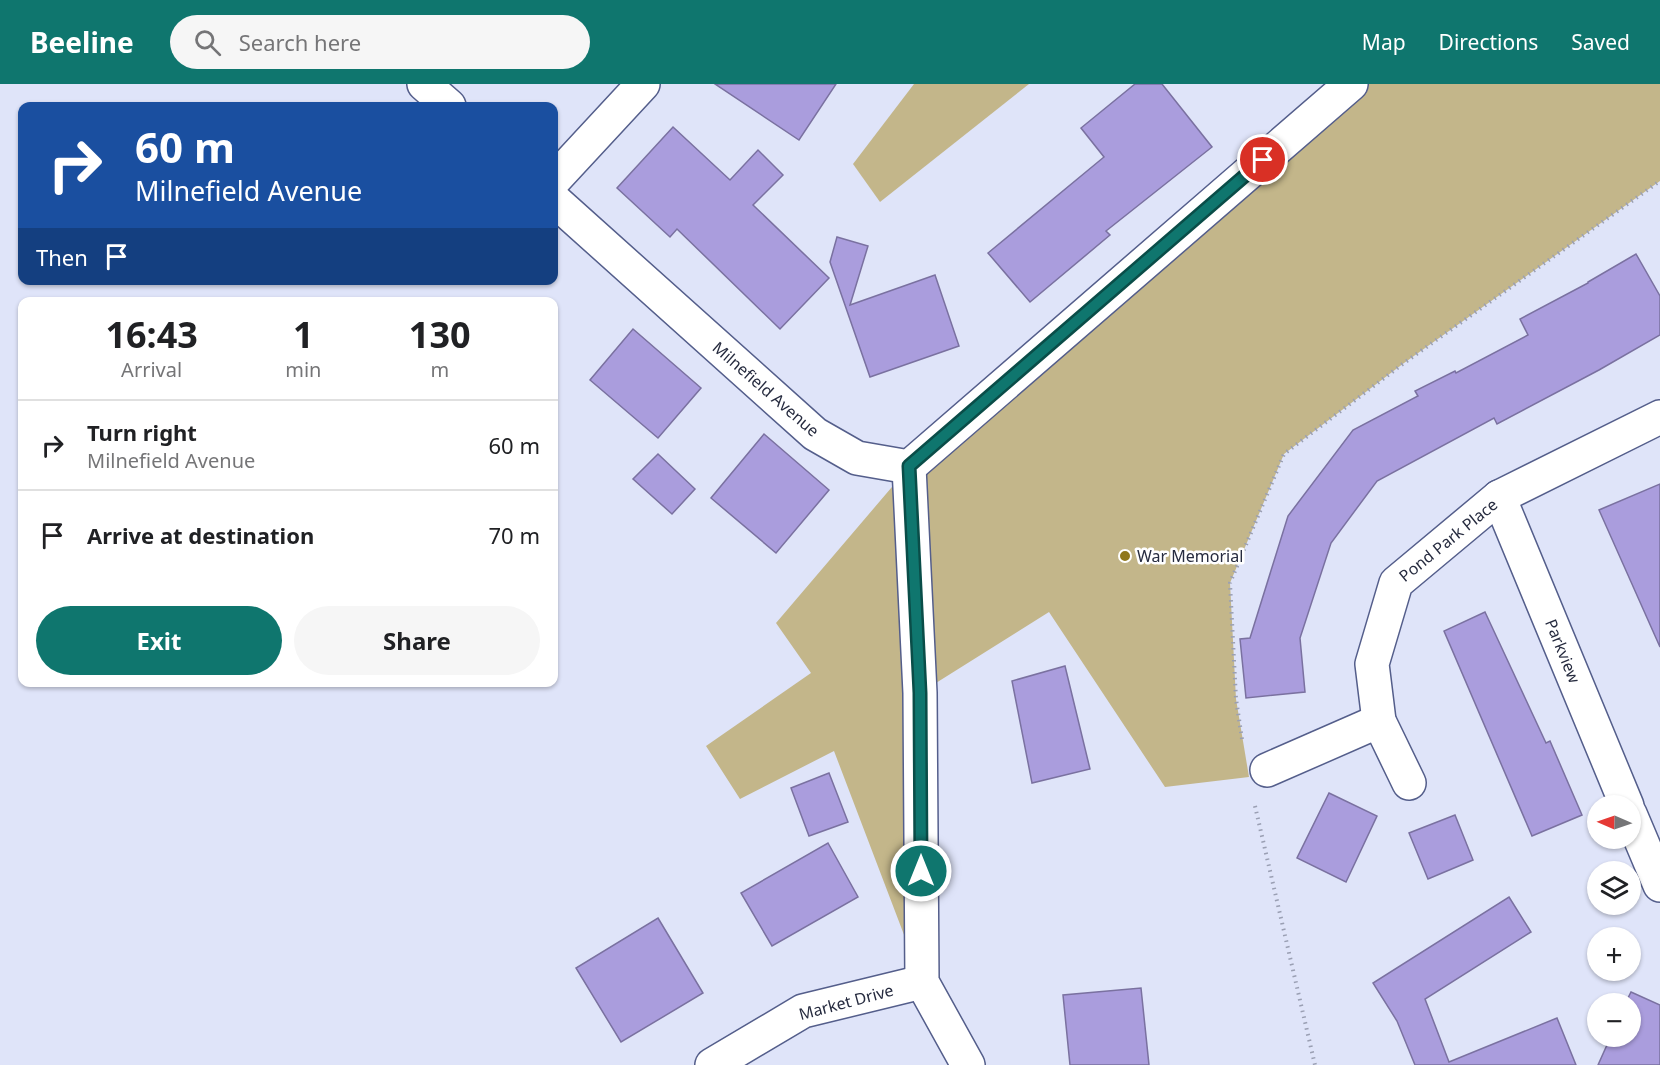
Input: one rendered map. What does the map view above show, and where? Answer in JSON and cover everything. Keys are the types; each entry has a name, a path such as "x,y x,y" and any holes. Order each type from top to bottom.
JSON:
{"street":[{"path":"424,84 444,102"},
{"path":"558,176 643,84"},
{"path":"968,1065 922,982 920,693 909,466 1351,84"},
{"name":"Milnefield Avenue","path":"558,204 815,434 857,458 909,466"},
{"name":"Pond Park Place","path":"1409,783 1379,721 1372,663 1396,583 1499,497 1660,417"},
{"name":"Parkview","path":"1499,497 1622,795"},
{"path":"1267,770 1379,721"},
{"path":"1641,838 1658,875"},
{"name":"Market Drive","path":"712,1065 803,1011 922,982"}],"path":[{"path":"1243,744 1236,699 1230,583 1284,454 1404,363 1660,181"},
{"path":"1254,800 1315,1065"}],"shaded area":[{"path":"914,84 1029,84 880,202 853,164"},
{"path":"1351,84 1660,84 1660,181 1404,363 1284,454 1230,583 1236,699 1249,777 1165,787 1049,612 920,693 922,982 834,751 740,799 706,746 811,673 776,623 909,467"}],"building":[{"path":"715,84 836,84 799,140"},
{"path":"1135,84 1162,84 1212,147 1106,231 1110,235 1030,302 988,253 1104,157 1081,128"},
{"path":"673,127 730,180 758,150 783,175 753,205 829,278 780,329 677,229 670,237 617,188"},
{"path":"837,237 868,246 850,305 935,275 959,346 870,377 830,262"},
{"path":"1636,254 1660,296 1660,335 1497,424 1494,418 1377,481 1331,543 1300,638 1305,692 1246,698 1240,639 1250,638 1288,516 1353,430 1418,396 1415,391 1455,371 1456,373 1528,335 1520,319 1588,283"},
{"path":"633,329 701,388 658,438 590,380"},
{"path":"764,434 829,490 776,553 711,498"},
{"path":"658,454 695,489 672,514 633,479"},
{"path":"1660,484 1660,647 1599,510"},
{"path":"1485,612 1546,743 1550,741 1582,815 1532,836 1444,631"},
{"path":"1065,666 1090,769 1032,783 1012,681"},
{"path":"829,773 848,822 809,836 791,788"},
{"path":"1329,793 1377,816 1346,882 1297,858"},
{"path":"1455,815 1473,860 1428,879 1409,833"},
{"path":"828,843 858,897 772,946 741,893"},
{"path":"1509,897 1531,932 1425,999 1449,1062 1557,1018 1576,1065 1415,1065 1397,1021 1373,983"},
{"path":"658,918 703,993 621,1042 576,968"},
{"path":"1141,988 1149,1065 1070,1065 1063,995"},
{"path":"1641,996 1660,1005 1660,1065 1598,1065 1606,1047 1641,1047"}],"place":[{"name":"War Memorial","path":"1125,556"}],"route":[{"path":"921,871 920,693 909,466 1263,160"}]}
